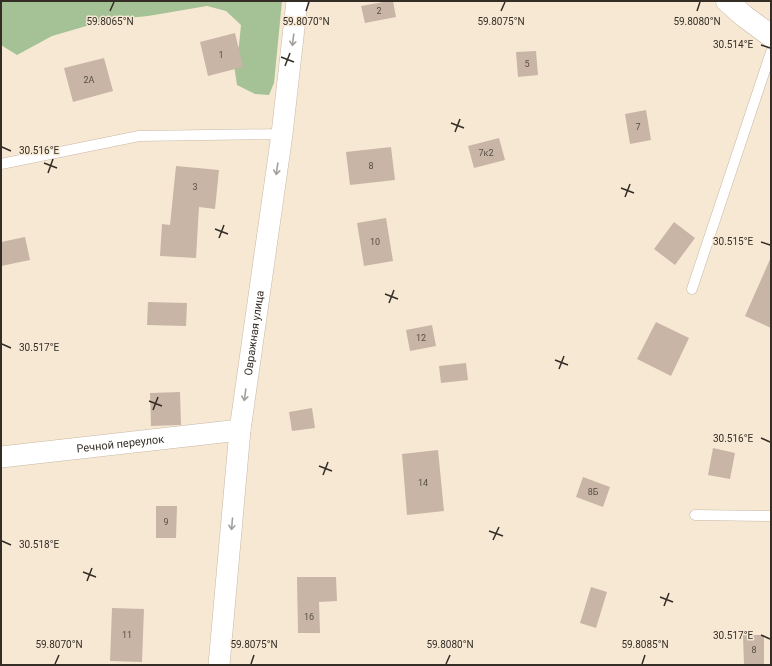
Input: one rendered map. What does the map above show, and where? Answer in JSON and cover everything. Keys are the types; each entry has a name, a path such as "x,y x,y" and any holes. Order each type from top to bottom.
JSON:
{"street":[{"name":"Овражная улица","path":"219,665 240,430 282,134 297,1"},
{"path":"727,1 771,36"},
{"name":"Речной переулок","path":"1,457 240,430"}],"lane":[{"path":"692,289 771,52"},
{"path":"1,164 139,136 282,134"},
{"path":"695,514 771,516"}],"green space":[{"path":"1,1 282,1 274,83 269,95 255,94 237,85 234,65 239,45 241,25 226,11 207,6 148,16 107,20 52,36 17,55 1,45"}],"building":[{"path":"393,1 396,17 365,23 361,6"},
{"path":"235,33 243,67 208,76 200,42"},
{"path":"536,51 538,75 518,77 516,52"},
{"path":"104,58 113,91 73,102 64,68"},
{"path":"646,110 651,140 630,144 625,114"},
{"path":"499,138 505,160 474,168 468,146"},
{"path":"391,147 395,180 350,185 346,152"},
{"path":"176,166 219,170 215,209 199,207 196,258 160,256 162,224 170,225"},
{"path":"386,218 393,261 364,266 357,223"},
{"path":"674,222 695,238 675,265 654,249"},
{"path":"25,237 30,260 1,266 1,242"},
{"path":"771,257 771,328 745,316"},
{"path":"148,302 187,303 186,326 147,325"},
{"path":"656,322 689,338 671,376 637,359"},
{"path":"432,325 436,346 410,351 406,330"},
{"path":"466,363 468,380 441,383 439,366"},
{"path":"180,392 181,425 151,426 150,393"},
{"path":"312,408 315,428 292,431 289,412"},
{"path":"713,448 735,453 730,479 708,475"},
{"path":"438,450 444,511 407,515 402,454"},
{"path":"583,477 610,487 603,507 576,497"},
{"path":"156,506 177,506 176,538 156,538"},
{"path":"297,577 336,577 337,601 319,602 320,633 298,633"},
{"path":"591,587 607,592 596,628 580,623"},
{"path":"112,608 144,609 142,662 110,661"},
{"path":"743,635 764,635 764,665 744,665"}]}
